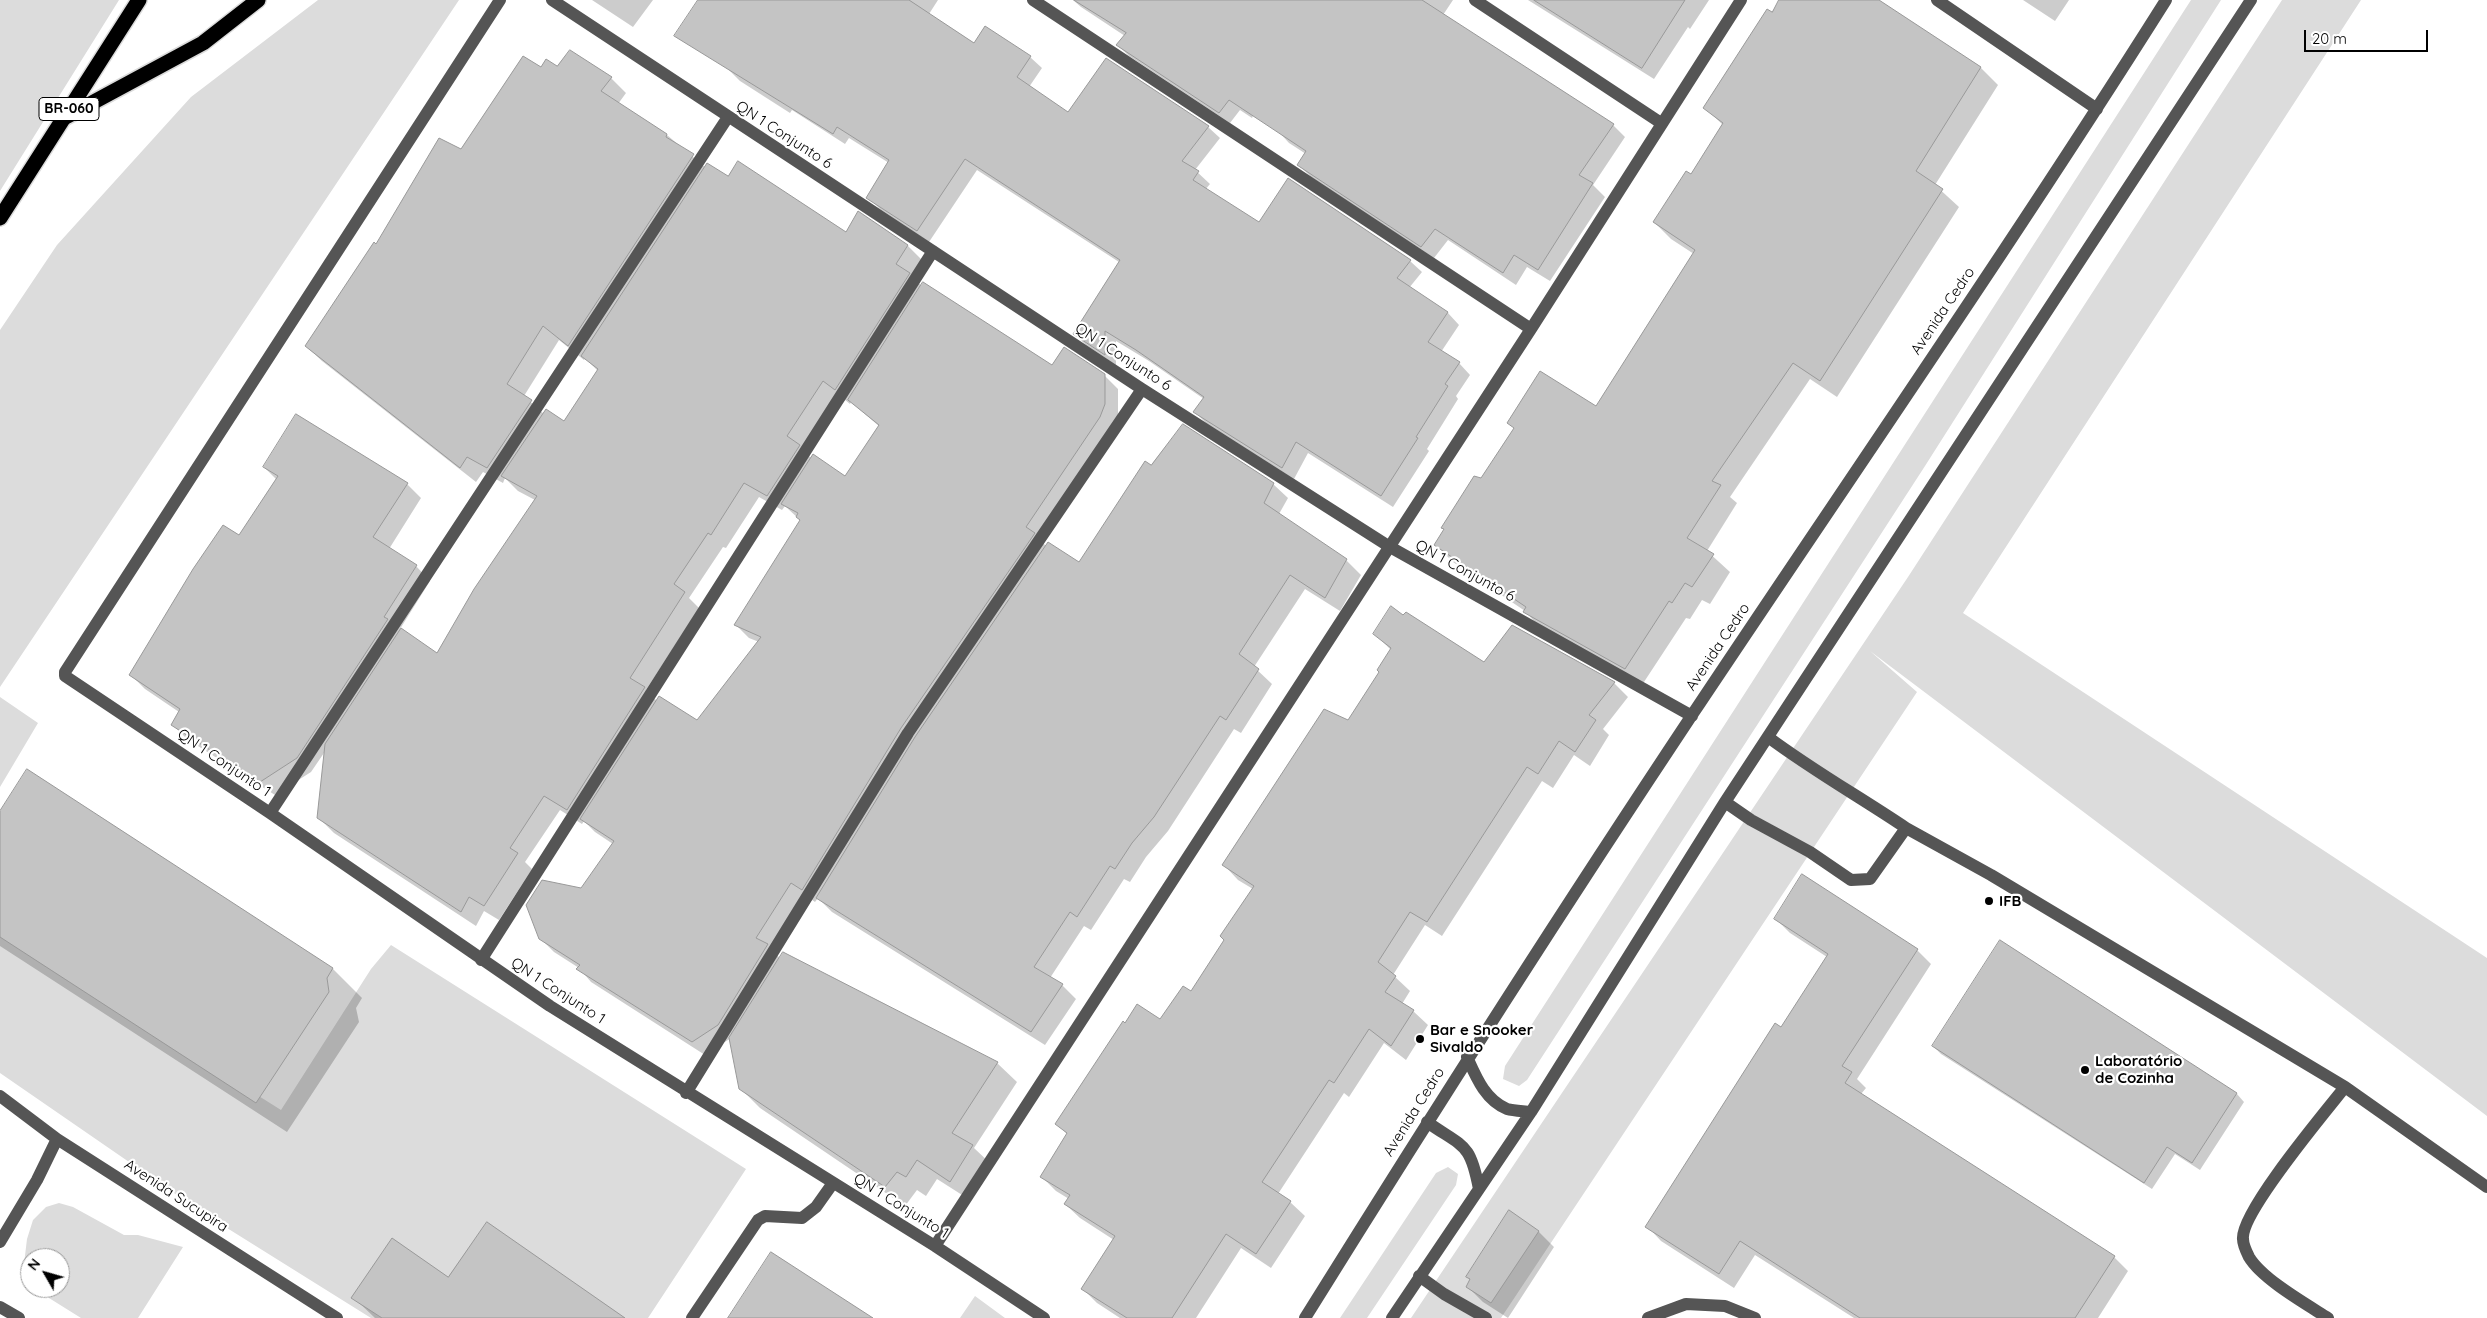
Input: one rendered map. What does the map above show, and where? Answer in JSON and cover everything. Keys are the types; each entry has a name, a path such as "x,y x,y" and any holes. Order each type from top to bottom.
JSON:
{"highway":[{"name":"BR-060","path":"0,218 139,0"},
{"path":"63,119 202,43 258,0"}],"street":[{"name":"QN 1 Conjunto 1","path":"500,0 70,663 65,676 270,813 550,1006 935,1246 1044,1318"},
{"name":"QN 1 Conjunto 6","path":"552,0 1142,389 1390,547 1692,716"},
{"path":"1033,0 1532,329"},
{"path":"1475,0 1661,123"},
{"path":"935,1246 1532,329 1740,0"},
{"path":"1937,0 2097,109"},
{"name":"Avenida Cedro","path":"1304,1318 1467,1057 2097,109 2166,0"},
{"path":"1392,1318 1530,1112 1725,802 2251,0"},
{"path":"270,813 728,117"},
{"path":"481,960 933,252"},
{"path":"686,1092 908,733 1142,389"},
{"path":"1768,737 1794,756 1846,787 1906,828 1991,875 2345,1087 2487,1187"},
{"path":"1725,802 1751,820 1810,852 1851,880 1870,879 1906,828"},
{"path":"1467,1057 1481,1087 1491,1098 1507,1109 1530,1112"},
{"path":"2328,1318 2275,1282 2250,1258 2243,1238 2250,1218 2277,1174 2345,1087"},
{"name":"Avenida Sucupira","path":"0,1096 57,1139 337,1318"},
{"path":"1427,1122 1465,1147 1474,1162 1479,1189"},
{"path":"0,1242 57,1139"},
{"path":"692,1318 758,1220 765,1216 802,1218 816,1207 833,1183"},
{"path":"1419,1276 1444,1294 1486,1318"},
{"path":"1648,1318 1686,1304 1725,1306 1755,1318"},
{"path":"0,1307 19,1318"}],"shaded area":[{"path":"0,0 119,0 0,191"},
{"path":"318,0 459,0 0,687 0,330 57,245 191,97"},
{"path":"2191,0 2221,0 1925,466 1527,1080 1519,1086 1503,1079 1505,1066"},
{"path":"2282,0 2361,0 1963,613 2487,958 2487,1116 1870,651 1917,692 1501,1318 1411,1318 1908,577"},
{"path":"0,697 38,723 0,787"},
{"path":"0,933 281,1110 371,969 391,945 746,1169 648,1318 371,1318 203,1213 0,1073"},
{"path":"1448,1167 1458,1174 1456,1185 1367,1318 1340,1318 1436,1173"},
{"path":"59,1203 73,1207 124,1235 138,1235 183,1247 138,1318 81,1318 49,1298 70,1298 70,1248 26,1248 33,1220 46,1207"},
{"path":"975,1296 1005,1318 960,1318"}],"building":[{"path":"698,0 909,0 974,43 985,26 1031,56 1017,77 1068,112 1106,58 1209,126 1182,161 1199,171 1193,180 1259,222 1288,178 1411,260 1397,278 1448,312 1428,342 1460,362 1445,384 1448,386 1416,437 1418,438 1381,496 1296,442 1282,468 1193,412 1204,397 1136,350 1105,331 1105,355 1073,334 1120,260 965,159 917,231 866,198 889,160 837,127 833,134 674,36"},
{"path":"1074,0 1422,0 1614,124 1579,175 1593,183 1538,270 1514,255 1503,273 1435,229 1421,247 1297,165 1306,151 1229,100 1219,113 1116,45 1126,33"},
{"path":"1534,0 1685,0 1642,68"},
{"path":"1779,0 1879,0 1981,67 1916,171 1943,189 1820,381 1793,363 1712,481 1721,485 1687,538 1714,554 1692,587 1685,583 1672,603 1669,601 1625,669 1523,612 1526,607 1434,545 1444,529 1441,528 1474,476 1481,478 1514,428 1507,423 1540,371 1596,406 1695,250 1653,222 1686,171 1691,174 1723,123 1703,108 1767,9 1772,12"},
{"path":"570,50 612,77 601,91 667,134 666,137 694,154 568,346 543,326 507,384 532,400 487,468 467,457 460,468 305,346 374,242 376,244 439,138 461,149 523,56 541,67 546,59 557,66"},
{"path":"738,161 846,232 858,211 908,245 896,264 910,273 835,390 823,381 787,436 800,445 767,496 744,483 711,535 708,533 674,584 685,592 630,678 645,687 567,810 544,796 510,848 518,853 484,906 469,897 461,912 317,818 325,744 401,628 437,653 474,589 537,496 501,476 546,409 564,421 598,369 581,356 707,163 728,176"},
{"path":"923,282 1052,365 1064,347 1105,374 1105,404 1100,417 1026,527 1035,533 901,728 802,890 791,883 756,938 768,944 718,1025 692,1042 576,969 580,965 539,939 526,905 542,880 581,888 614,841 580,819 659,696 697,720 761,637 734,625 800,520 796,517 798,513 781,504 813,454 845,476 879,425 848,400"},
{"path":"296,414 408,483 373,537 417,565 384,617 388,619 297,758 260,782 171,725 180,709 129,675 193,569 223,525 239,535 278,476 263,467"},
{"path":"1183,424 1274,483 1264,503 1347,559 1325,598 1290,575 1239,654 1259,669 1226,720 1220,716 1154,817 1132,843 1115,869 1110,866 1077,917 1070,912 1034,967 1063,984 1031,1032 816,898 915,737 1048,542 1079,562 1145,461 1151,465"},
{"path":"1391,606 1403,615 1406,612 1484,662 1512,625 1615,682 1589,715 1596,720 1575,752 1559,741 1538,774 1527,767 1427,922 1410,912 1378,962 1396,976 1385,992 1414,1010 1391,1046 1369,1029 1334,1083 1329,1080 1262,1182 1291,1201 1256,1254 1226,1234 1172,1318 1127,1318 1081,1289 1115,1236 1064,1204 1070,1195 1040,1177 1067,1133 1055,1124 1123,1021 1125,1023 1137,1004 1160,1019 1183,986 1191,991 1224,940 1220,936 1254,886 1222,865 1324,709 1348,720 1379,672 1377,670 1391,648 1373,634"},
{"path":"27,769 333,968 327,978 329,992 256,1103 0,937 0,811"},
{"path":"1802,874 1918,949 1842,1066 1852,1072 1845,1083 2115,1256 2075,1318 1860,1318 1740,1241 1719,1274 1645,1227 1775,1023 1781,1027 1828,954 1774,919"},
{"name":"Laboratório de Cozinha","path":"2000,940 2237,1093 2192,1163 2167,1147 2144,1183 1932,1046"},
{"path":"783,952 998,1062 952,1133 973,1145 950,1182 917,1160 906,1177 897,1172 885,1187 739,1089 729,1038"},
{"path":"1509,1210 1539,1231 1491,1303 1466,1287 1470,1279 1466,1277"},
{"path":"487,1222 625,1318 382,1318 351,1298 392,1238 448,1277"},
{"path":"771,1252 873,1318 728,1318"}],"place":[{"name":"IFB","path":"1989,901"},
{"name":"Bar e Snooker Sivaldo","path":"1420,1039"},
{"name":"Laboratório de Cozinha","path":"2085,1070"}]}
